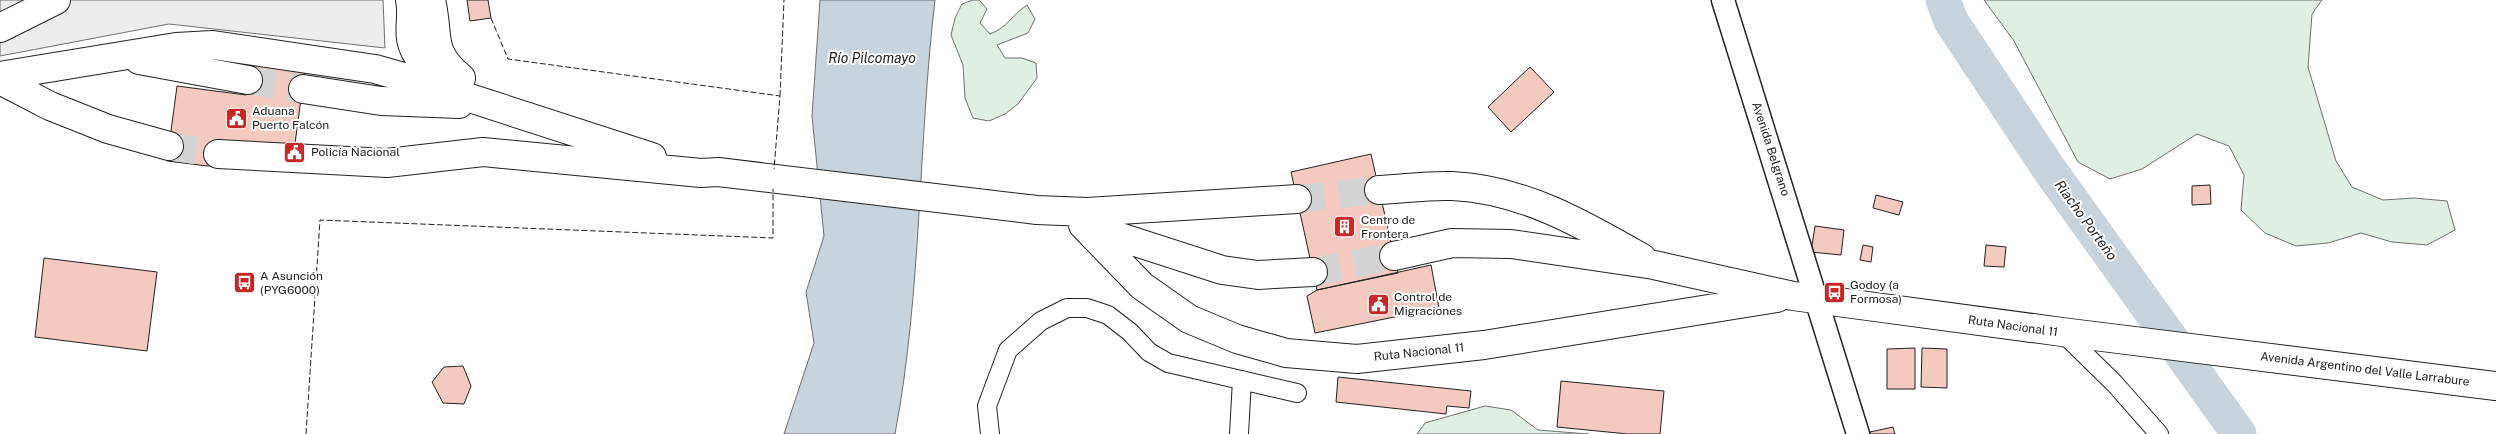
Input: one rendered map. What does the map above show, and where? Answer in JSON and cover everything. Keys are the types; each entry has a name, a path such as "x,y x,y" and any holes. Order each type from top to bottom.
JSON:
{"highway":[{"path":"0,28 56,0"},
{"path":"410,0 411,39 420,59 437,75 493,105"},
{"path":"432,0 438,53 447,67 493,105"},
{"path":"0,76 176,47 213,45 375,69 493,105 701,173"},
{"path":"120,57 248,80"},
{"path":"0,80 50,106 108,129 169,146"},
{"path":"303,89 381,101 493,105"},
{"path":"218,154 387,163 482,152 701,173"},
{"name":"Ruta Nacional 11","path":"701,173 718,172 1037,210 1087,212 1297,199"},
{"name":"Ruta Nacional 11","path":"1379,190 1452,186 1511,195 1593,230 1654,265"},
{"name":"Ruta Nacional 11","path":"1037,210 1222,270 1258,275 1313,272"},
{"name":"Ruta Nacional 11","path":"1083,225 1142,286 1189,319 1237,339 1286,353 1357,359 1474,346 1805,297"},
{"name":"Ruta Nacional 11","path":"1394,256 1452,243 1511,244 1654,265 1805,297 2234,353"},
{"name":"Avenida Argentino del Valle Larrabure","path":"2234,353 2496,386"}],"street":[{"name":"Avenida Belgrano","path":"1723,0 1805,297 1858,434"},
{"path":"990,434 987,406 1008,350 1041,321 1067,308 1087,308 1108,315 1130,332 1149,352 1168,362 1296,393"},
{"path":"2062,332 2115,384 2159,434"},
{"path":"1239,434 1242,380"}],"green space":[{"path":"979,0 987,9 980,23 990,34 1005,25 1027,5 1035,19 1028,33 997,45 1005,58 1022,58 1036,63 1037,78 1018,104 1005,114 989,121 973,118 965,98 963,65 951,35 955,18 962,4"},
{"path":"1984,0 2322,0 2312,14 2308,67 2336,161 2352,187 2383,200 2414,198 2447,201 2455,230 2427,245 2392,242 2361,233 2328,243 2296,246 2265,233 2241,210 2244,175 2229,146 2197,134 2142,169 2110,179 2078,162 2014,41"},
{"path":"1485,406 1511,410 1538,430 1588,434 1417,434 1425,423"}],"shaded area":[{"path":"0,0 383,0 385,48 169,24 0,56"}],"water":[{"name":"Río Pilcomayo","path":"820,0 935,0 925,108 915,272 904,380 895,434 784,434 814,343 806,292 824,236 812,116"}],"building":[{"path":"467,0 488,0 491,18 470,21"},
{"name":"Aduana Puerto Falcón","path":"250,61 305,69 294,151 216,167 167,161 177,86 246,95"},
{"path":"1530,67 1554,92 1511,132 1488,107"},
{"name":"Centro de Frontera","path":"1371,154 1398,273 1317,290 1291,172"},
{"path":"2210,185 2211,204 2192,205 2192,186"},
{"path":"1876,195 1903,202 1899,215 1873,208"},
{"path":"1815,226 1844,230 1841,255 1811,252"},
{"path":"1863,245 1873,247 1871,262 1860,260"},
{"path":"1986,245 2006,247 2004,267 1984,266"},
{"path":"44,258 157,272 147,351 35,337"},
{"path":"1431,265 1439,308 1315,333 1307,296 1317,290"},
{"path":"1915,348 1915,389 1887,389 1887,349"},
{"path":"1922,348 1947,349 1947,388 1921,387"},
{"path":"463,366 471,386 464,404 443,403 432,382 444,367"},
{"path":"1338,377 1471,391 1469,408 1447,406 1446,414 1336,402"},
{"path":"1561,381 1664,391 1660,434 1628,434 1557,427"},
{"path":"1893,427 1895,434 1870,434 1870,432"}],"waterway":[{"name":"Riacho Porteño","path":"1943,0 1951,21 2049,169 2239,434"}],"tunnel":[{"path":"248,80 303,89"},
{"path":"169,146 218,154"},
{"path":"1297,199 1379,190"},
{"path":"1313,272 1394,256"}],"fence":[{"path":"780,96 784,0"},
{"path":"491,18 508,59 780,96 774,169"},
{"path":"306,434 320,220 773,238 773,189"}],"place":[{"name":"Aduana Puerto Falcón","path":"236,118"},
{"name":"Policía Nacional","path":"295,152"},
{"name":"Centro de Frontera","path":"1345,227"},
{"name":"A Asunción (PYG6000)","path":"244,283"},
{"name":"Godoy (a Formosa)","path":"1834,292"},
{"name":"Control de Migraciones","path":"1378,304"}]}
